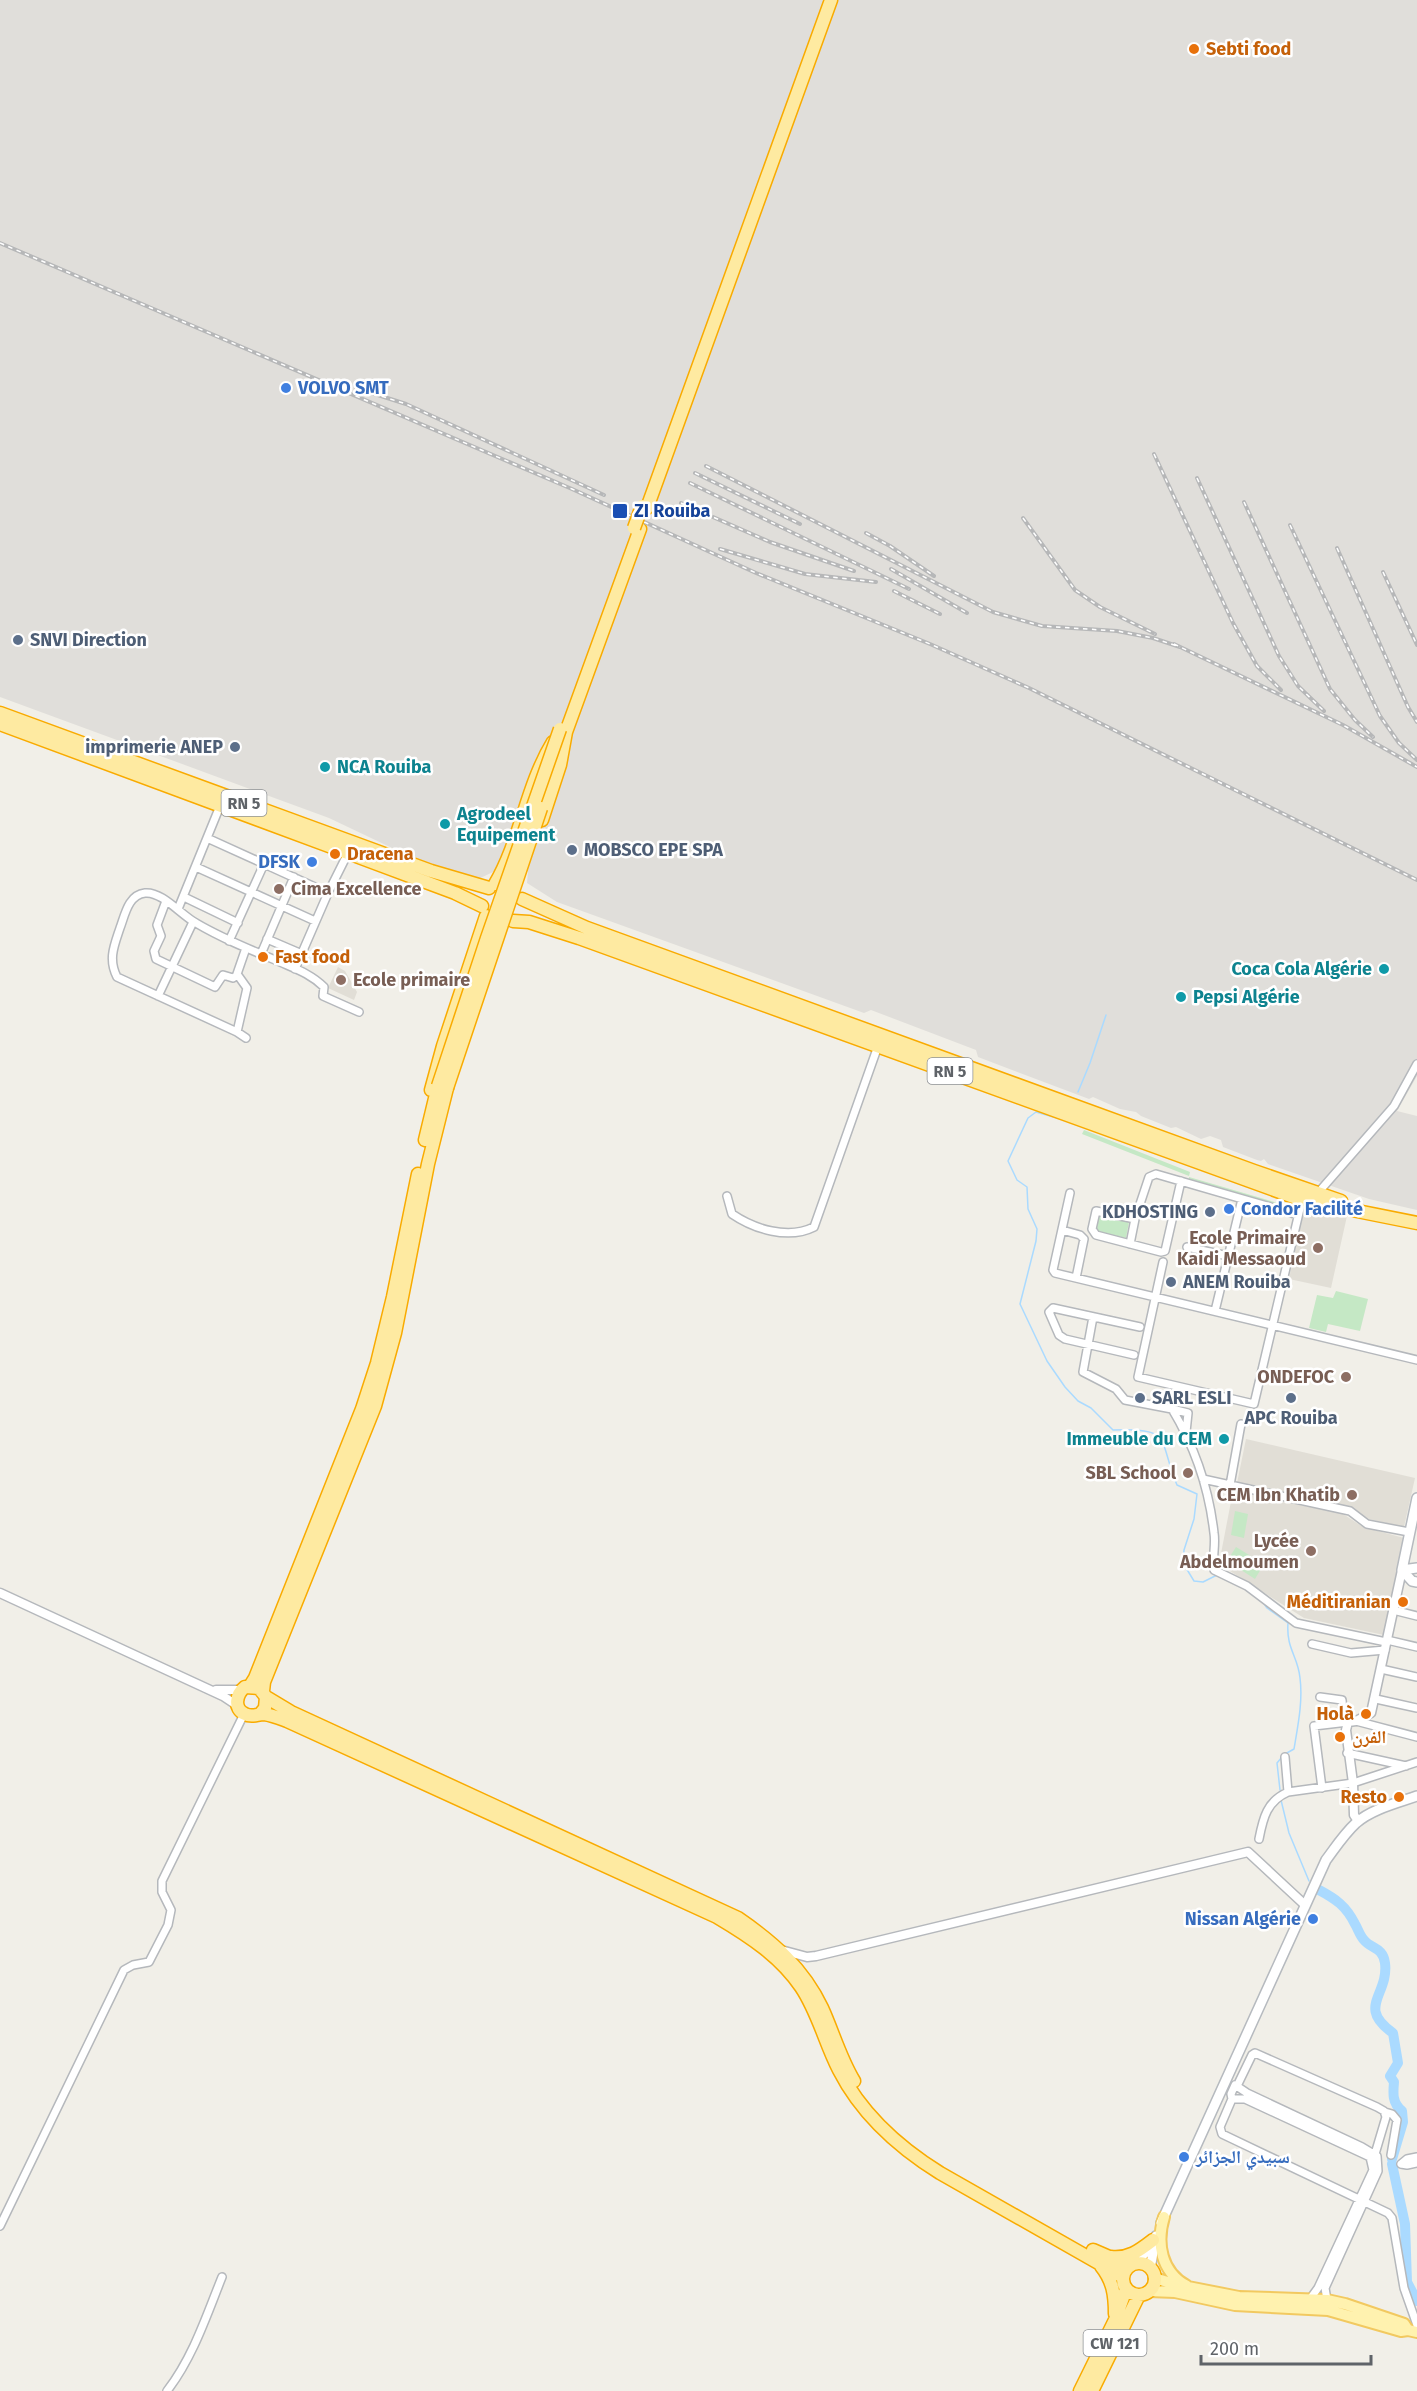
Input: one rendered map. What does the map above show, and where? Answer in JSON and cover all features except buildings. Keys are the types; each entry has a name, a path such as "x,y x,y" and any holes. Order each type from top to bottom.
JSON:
{"highway":[{"path":"824,0 637,528 484,945 428,1142 377,1363 357,1420 259,1668 246,1688 238,1695 241,1710 249,1716 260,1714 287,1721 717,1917 742,1931 776,1959 800,1986 839,2070 854,2096 876,2124 914,2156 940,2173 1101,2258 1127,2256 1138,2252 1154,2238"},
{"path":"644,507 831,0"},
{"name":"RN 5","path":"0,713 420,867 492,886"},
{"name":"RN 5","path":"0,724 455,893 484,911"},
{"path":"428,1142 423,1124 443,1046 484,911 483,896 505,866 543,759 563,731"},
{"path":"260,1714 265,1708 264,1682 375,1406 401,1304 428,1142 510,922 521,912 521,896 560,765 563,731"},
{"path":"492,886 506,883 521,896"},
{"name":"RN 5","path":"521,896 587,928 1252,1177"},
{"path":"484,911 496,923 510,922"},
{"name":"RN 5","path":"510,922 529,922 579,938 1311,1198 1417,1222"},
{"path":"246,1688 259,1688 291,1712 708,1902 738,1918 781,1950 814,1992 849,2072 880,2118 913,2147 939,2164 1129,2274 1150,2292"},
{"path":"1101,2258 1115,2294 1115,2320"},
{"path":"1129,2274 1152,2273 1150,2292 1132,2309"},
{"path":"1080,2391 1115,2320 1129,2274"},
{"name":"CW 121","path":"1092,2391 1132,2309 1150,2292"}],"main road":[{"path":"1402,1570 1412,1537 1417,1498"},
{"path":"1402,1570 1417,1568"},
{"path":"1402,1570 1412,1581 1417,1582"},
{"path":"1129,2274 1154,2238 1164,2217 1326,1860 1344,1835 1358,1821 1384,1808 1417,1796"},
{"path":"1164,2217 1160,2238 1163,2259 1170,2272 1192,2289"},
{"path":"1154,2238 1152,2273 1192,2289 1260,2299 1327,2300 1345,2304 1414,2329"},
{"path":"1150,2292 1235,2305 1328,2310 1401,2331 1414,2329"}],"street":[{"path":"178,909 220,806"},
{"path":"207,838 328,893"},
{"path":"295,969 348,853"},
{"path":"229,941 264,864"},
{"path":"196,867 315,921"},
{"path":"261,954 294,877"},
{"path":"246,1038 117,977 113,968 112,952 129,904 135,897 145,893 151,894 178,909 193,922 229,941 305,972 324,987 323,996 359,1012"},
{"path":"184,897 238,923"},
{"path":"166,901 157,925 161,936 154,951 154,957 172,969 215,987 218,986 223,975 233,978 237,975"},
{"path":"158,996 193,922"},
{"path":"267,939 302,954"},
{"path":"237,1032 246,988 237,975 237,971 246,948"},
{"path":"727,1196 732,1214 746,1222 789,1234 814,1227 878,1046"},
{"path":"1163,1262 1138,1376 1140,1379 1254,1404 1298,1215 1394,1106 1417,1064"},
{"path":"1130,1244 1135,1219 1149,1177 1156,1174 1298,1215"},
{"path":"1135,1219 1099,1210 1095,1214 1092,1229 1096,1235 1161,1252 1165,1251 1181,1181"},
{"path":"1070,1193 1053,1270 1055,1272 1417,1360"},
{"path":"1215,1311 1242,1199"},
{"path":"1062,1230 1080,1234 1084,1239 1076,1278"},
{"path":"1187,1247 1228,1256"},
{"path":"1134,1355 1062,1337 1049,1312 1053,1308 1140,1327"},
{"path":"1094,1317 1083,1372 1111,1385 1125,1400 1188,1413 1186,1433"},
{"path":"1172,1409 1186,1433 1203,1479 1214,1532 1213,1568 1215,1571 1247,1586 1296,1623 1386,1644 1417,1647"},
{"path":"1230,1485 1241,1424"},
{"path":"1203,1479 1350,1511 1367,1524 1412,1537"},
{"path":"1322,1788 1314,1726 1350,1722 1371,1713 1376,1699 1402,1570"},
{"path":"0,1593 207,1689 241,1710 162,1881 162,1892 171,1910 168,1925 149,1962 132,1965 124,1970 0,2226"},
{"path":"1393,1610 1417,1616"},
{"path":"1312,1644 1351,1653 1386,1644"},
{"path":"1382,1669 1417,1677"},
{"path":"207,1689 224,1691 246,1688"},
{"path":"1320,1697 1342,1700 1350,1722 1346,1730 1347,1753 1353,1783 1354,1815 1358,1821"},
{"path":"1376,1699 1417,1708"},
{"path":"1350,1722 1417,1737"},
{"path":"1347,1753 1407,1766"},
{"path":"1285,1757 1288,1792"},
{"path":"1259,1839 1267,1809 1278,1796 1288,1792 1353,1783 1417,1762"},
{"path":"781,1950 807,1957 816,1956 1248,1852 1305,1905"},
{"path":"1391,2156 1397,2120 1392,2114 1255,2053 1237,2086 1235,2085 1231,2094 1232,2099 1220,2127 1222,2134 1388,2213 1394,2222 1404,2288 1414,2329"},
{"path":"1237,2086 1375,2158"},
{"path":"1232,2099 1245,2099 1375,2158"},
{"path":"1310,2299 1318,2288 1378,2171 1375,2158 1385,2112"},
{"path":"1417,2157 1407,2159 1401,2164 1417,2163"},
{"path":"1327,2300 1325,2288 1361,2202"},
{"path":"166,2391 180,2374 195,2345 222,2277"}],"shaded area":[{"path":"0,0 1417,0 1417,1076 1397,1111 1417,1116 1417,1210 1369,1199 1268,1164 1264,1159 1257,1160 1223,1147 1221,1140 1210,1136 1201,1139 1136,1112 1120,1109 1093,1097 1089,1099 978,1057 976,1050 871,1010 864,1013 557,902 527,883 528,871 504,862 493,872 476,880 432,867 329,818 0,697"},
{"name":"Ecole primaire","path":"338,967 345,971 357,992 354,1000 328,988"},
{"name":"Ecole Primaire Kaidi Messaoud","path":"1304,1207 1347,1216 1331,1288 1289,1279"},
{"name":"CEM Ibn Khatib","path":"1246,1439 1415,1478 1404,1527 1369,1519 1349,1507 1237,1483"},
{"name":"Lycée Abdelmoumen","path":"1233,1491 1343,1514 1363,1527 1404,1538 1384,1635 1304,1618 1219,1564"}],"green space":[{"path":"1084,1130 1190,1172 1189,1176 1082,1134"},
{"path":"1189,1177 1295,1208 1294,1210 1189,1179"},
{"path":"1098,1216 1129,1222 1126,1238 1095,1231"},
{"path":"1336,1291 1368,1299 1360,1331 1328,1324 1326,1332 1309,1328 1317,1295 1333,1298"},
{"path":"1235,1511 1248,1514 1244,1538 1231,1535"},
{"path":"1236,1547 1264,1564 1255,1579 1227,1561"}],"waterway":[{"path":"1078,1092 1106,1015"},
{"path":"1057,1118 1036,1112 1028,1118 1008,1161 1017,1180 1027,1187 1028,1209 1037,1229 1020,1304 1047,1361 1078,1401 1091,1408 1113,1430 1146,1431 1155,1434 1161,1440 1177,1485 1197,1494 1194,1519 1184,1550 1183,1563 1194,1581 1203,1582 1217,1575"},
{"path":"1263,1602 1267,1608 1288,1623 1290,1646 1300,1678 1300,1704 1294,1749 1285,1754"},
{"path":"1280,1790 1277,1763 1282,1757"},
{"path":"1281,1800 1289,1833 1309,1881"},
{"path":"1319,1890 1344,1908 1363,1938 1384,1958 1385,1974 1375,2008 1382,2024 1393,2033 1398,2063 1390,2076 1394,2082 1393,2094 1402,2111 1403,2122 1392,2159"},
{"path":"1392,2164 1405,2224 1407,2282 1417,2301"}],"railway":[{"path":"0,243 572,489 756,573 930,644 1029,688 1417,880"},
{"path":"356,388 406,404 604,495"},
{"path":"1154,454 1233,623 1257,666 1281,690"},
{"path":"706,466 993,612 1042,626 1117,631 1153,638 1180,647"},
{"path":"695,473 800,524"},
{"path":"1197,478 1279,656 1298,686 1324,711"},
{"path":"690,483 909,589"},
{"path":"1244,502 1330,689 1355,720 1373,737"},
{"path":"681,503 770,542 854,571"},
{"path":"1023,518 1075,590 1100,607 1155,634"},
{"path":"1290,525 1380,716 1399,743 1417,760"},
{"path":"866,533 890,546 934,576"},
{"path":"1337,548 1408,707 1417,722"},
{"path":"720,549 805,574 876,582"},
{"path":"891,569 967,613"},
{"path":"1383,572 1417,645"},
{"path":"894,591 940,614"},
{"path":"1174,644 1343,725 1417,767"}],"place":[{"name":"Sebti food","path":"1194,49"},
{"name":"VOLVO SMT","path":"286,388"},
{"name":"ZI Rouiba","path":"620,511"},
{"name":"SNVI Direction","path":"18,640"},
{"name":"imprimerie ANEP","path":"235,747"},
{"name":"NCA Rouiba","path":"325,767"},
{"name":"Agrodeel Equipement","path":"445,824"},
{"name":"MOBSCO EPE SPA","path":"572,850"},
{"name":"Dracena","path":"335,854"},
{"name":"DFSK","path":"312,862"},
{"name":"Cima Excellence","path":"279,889"},
{"name":"Fast food","path":"263,957"},
{"name":"Coca Cola Algérie","path":"1384,969"},
{"name":"Ecole primaire","path":"341,980"},
{"name":"Pepsi Algérie","path":"1181,997"},
{"name":"Condor Facilité","path":"1229,1209"},
{"name":"KDHOSTING","path":"1210,1212"},
{"name":"Ecole Primaire Kaidi Messaoud","path":"1318,1248"},
{"name":"ANEM Rouiba","path":"1171,1282"},
{"name":"ONDEFOC","path":"1346,1377"},
{"name":"SARL ESLI","path":"1140,1398"},
{"name":"APC Rouiba","path":"1291,1398"},
{"name":"Immeuble du CEM","path":"1224,1439"},
{"name":"SBL School","path":"1188,1473"},
{"name":"CEM Ibn Khatib","path":"1352,1495"},
{"name":"Lycée Abdelmoumen","path":"1311,1551"},
{"name":"Méditiranian","path":"1403,1602"},
{"name":"Holà","path":"1366,1714"},
{"name":"الفرن","path":"1340,1737"},
{"name":"Resto","path":"1399,1797"},
{"name":"Nissan Algérie","path":"1313,1919"},
{"name":"سبيدي الجزائر","path":"1184,2157"}]}
